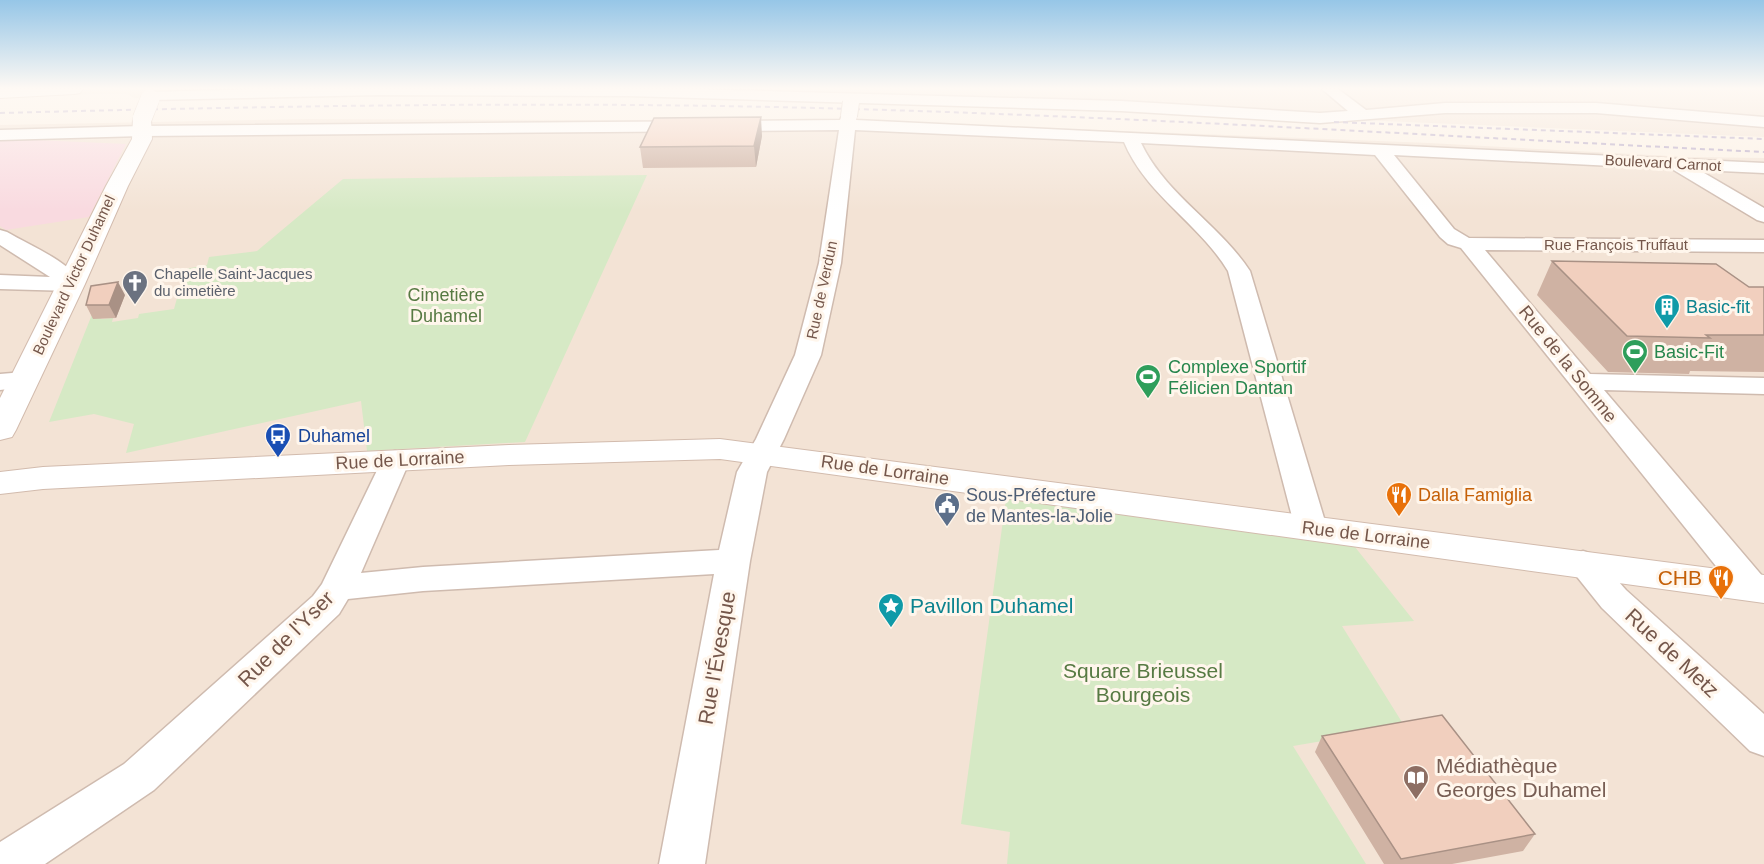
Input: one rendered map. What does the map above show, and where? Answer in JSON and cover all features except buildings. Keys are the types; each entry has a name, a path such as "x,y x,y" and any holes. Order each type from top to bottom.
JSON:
{"street":[{"name":"Boulevard Victor Duhamel","path":"0,430 12,381 72,284 141,129"},
{"path":"0,135 140,133 156,140 201,131 245,129"},
{"name":"Rue de Verdun","path":"762,454 808,355 830,263 847,129"},
{"name":"Boulevard Carnot","path":"1061,129 1130,137 1762,167"},
{"path":"1130,137 1159,185 1224,248 1239,271 1311,528"},
{"name":"Rue de la Somme","path":"1379,148 1447,233 1455,240 1468,244 1758,588"},
{"path":"1675,163 1764,216"},
{"path":"0,236 72,284"},
{"name":"Rue François Truffaut","path":"1468,244 1764,246"},
{"path":"4,282 30,274 45,265"},
{"path":"4,282 72,284"},
{"path":"1582,382 1764,386"},
{"name":"Rue de Lorraine","path":"0,483 43,478 395,460 720,449 1758,588"},
{"name":"Rue l'Évesque","path":"682,864 733,561 752,472 762,454"},
{"path":"337,588 395,460"},
{"name":"Rue de l'Yser","path":"6,864 139,777 326,605 337,588 423,579 733,561"},
{"name":"Rue de Metz","path":"1583,563 1614,599 1764,739"}],"shaded area":[{"path":"0,129 1081,129 1429,143 1687,157 1764,158 1764,864 0,864"},
{"path":"1581,129 1764,129 1764,137"},
{"path":"0,140 126,144 89,217 6,230 0,226"}],"green space":[{"name":"Cimetière Duhamel","path":"647,175 525,442 367,451 361,401 126,453 134,424 94,414 49,422 93,312 102,319 113,318 112,322 138,318 139,314 174,309 185,269 207,265 209,257 257,251 343,179"},
{"name":"Square Brieussel Bourgeois","path":"1006,499 1355,547 1414,621 1342,626 1405,727 1293,746 1366,864 1007,864 1010,832 961,824"}],"railway":[{"path":"1331,129 1764,152"},
{"path":"1519,129 1764,139"}],"place":[{"name":"Chapelle Saint-Jacques du cimetière","path":"135,306"},
{"name":"Basic-fit","path":"1667,330"},
{"name":"Basic-Fit","path":"1635,375"},
{"name":"Complexe Sportif Félicien Dantan","path":"1148,400"},
{"name":"Duhamel","path":"278,459"},
{"name":"Dalla Famiglia","path":"1399,518"},
{"name":"Sous-Préfecture de Mantes-la-Jolie","path":"947,528"},
{"name":"CHB","path":"1721,601"},
{"name":"Pavillon Duhamel","path":"891,629"},
{"name":"Médiathèque Georges Duhamel","path":"1416,801"}]}
